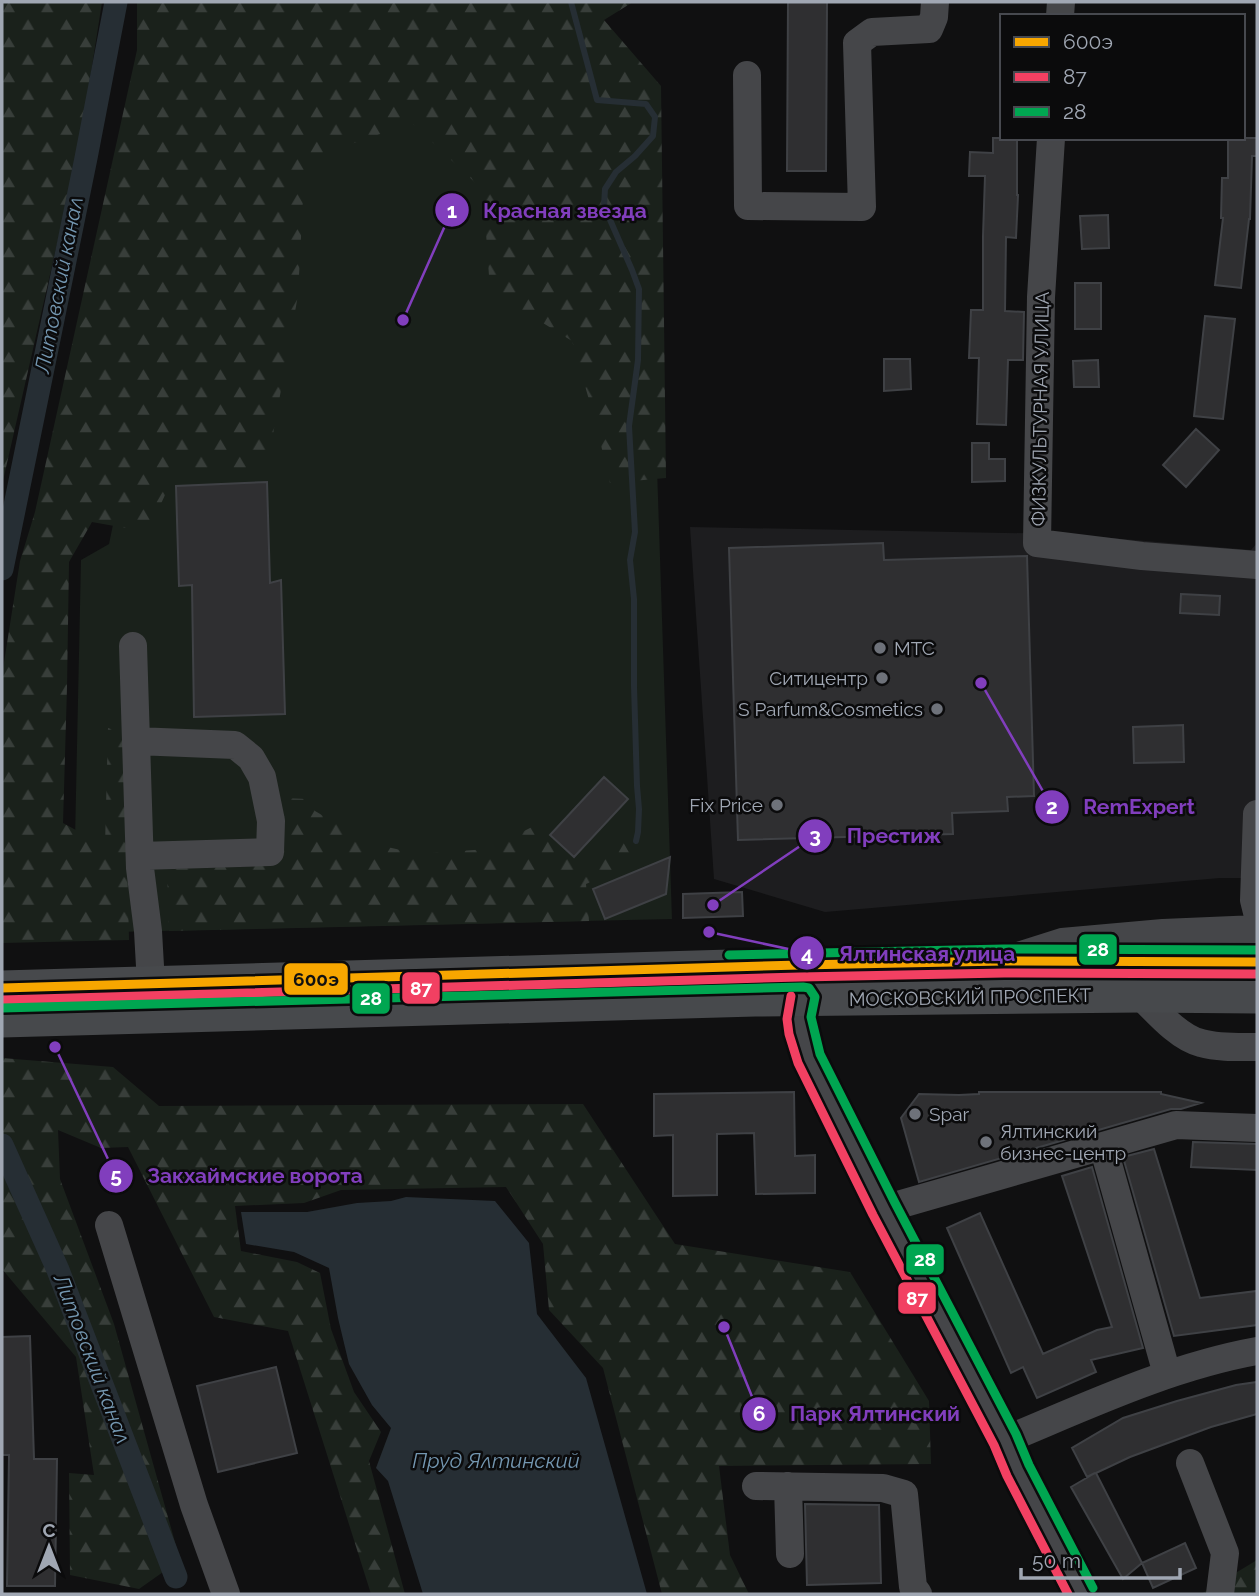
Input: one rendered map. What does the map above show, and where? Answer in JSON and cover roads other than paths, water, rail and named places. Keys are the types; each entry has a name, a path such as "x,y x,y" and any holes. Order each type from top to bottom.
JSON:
{"main road":[{"name":"МОСКОВСКИЙ ПРОСПЕКТ","path":"2,988 753,966 1004,961 1257,962"},
{"name":"МОСКОВСКИЙ ПРОСПЕКТ","path":"2,1020 803,999 1257,996"}],"street":[{"path":"747,75 748,206 862,207 857,43 872,32 929,29 934,17 935,2"},
{"name":"ФИЗКУЛЬТУРНАЯ УЛИЦА","path":"1051,140 1041,298 1037,543 1142,556 1257,565"},
{"path":"132,646 140,856 151,984"},
{"path":"136,741 235,745 251,758 262,777 271,829 270,852 140,856"},
{"path":"1257,814 1254,900 1257,912"},
{"name":"МОСКОВСКИЙ ПРОСПЕКТ","path":"1004,961 1062,942 1163,933 1257,929"},
{"path":"1140,995 1176,1030 1199,1043 1257,1047"},
{"path":"803,999 816,1027 841,1122 1082,1594"},
{"path":"884,1209 1176,1125 1257,1128"},
{"path":"1103,1146 1167,1374"},
{"path":"109,1225 194,1505 226,1594"},
{"path":"1005,1440 1167,1374 1257,1351"},
{"path":"1190,1463 1225,1553 1220,1594"},
{"path":"756,1486 883,1488 904,1494 913,1587 918,1594"},
{"path":"788,1486 790,1554"}],"water":[{"name":"Пруд Ялтинский","path":"406,1197 495,1201 529,1243 537,1314 586,1378 647,1594 423,1594 388,1481 376,1468 391,1428 372,1405 349,1364 329,1268 294,1252 246,1244 241,1212 307,1212"}],"waterway":[{"name":"Литовский канал","path":"2,569 116,2"},
{"path":"571,2 597,100 646,104 655,117 653,136 616,172 605,189 604,206 639,289 638,360 629,426 635,532 630,560 634,599 639,809 636,841"},
{"name":"Литовский канал","path":"2,1145 58,1270 176,1577"}],"place":[{"name":"Красная звезда","path":"403,320"},
{"name":"МТС","path":"880,648"},
{"name":"Ситицентр","path":"882,678"},
{"name":"RemExpert","path":"981,683"},
{"name":"S Parfum&Cosmetics","path":"937,709"},
{"name":"Fix Price","path":"777,805"},
{"name":"Престиж","path":"713,905"},
{"name":"Ялтинская улица","path":"709,932"},
{"name":"Закхаймские ворота","path":"55,1047"},
{"name":"Spar","path":"915,1114"},
{"name":"Ялтинский бизнес-центр","path":"986,1142"},
{"name":"Парк Ялтинский","path":"724,1327"}]}
